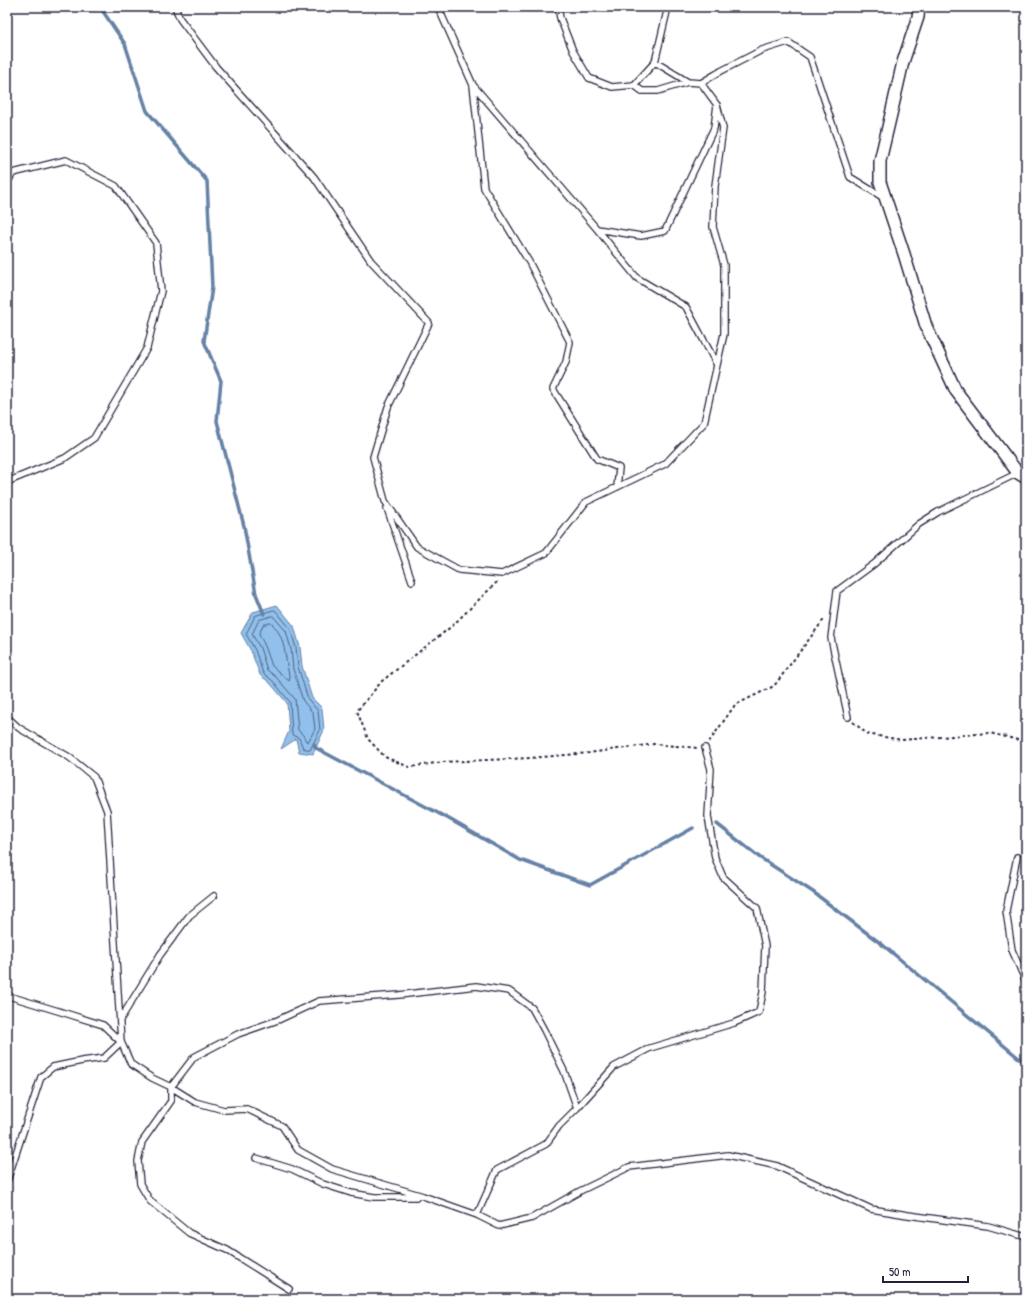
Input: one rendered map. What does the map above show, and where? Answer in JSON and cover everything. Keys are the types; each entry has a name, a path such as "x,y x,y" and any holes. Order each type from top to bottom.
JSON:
{"street":[{"path":"919,7 918,17 903,62 880,161 880,182 926,326 956,391 1022,476"}],"lane":[{"path":"175,7 180,19 216,67 314,177 371,261 429,323 388,407 374,457 384,501 412,581"},
{"path":"438,7 473,85 597,229 637,278 686,307 717,365"},
{"path":"558,7 560,18 573,51 589,78 612,87 634,85 642,91 658,91 688,82 701,83 762,50 788,42 810,57 850,177 886,199"},
{"path":"634,85 655,62 668,7"},
{"path":"655,62 688,82"},
{"path":"384,501 417,547 459,570 502,574 546,553 586,502 665,464 704,423 724,334 725,301 724,265 713,227 715,186 723,128 717,105 701,83"},
{"path":"473,85 484,188 528,262 570,342 566,362 553,389 597,459 619,468 617,487"},
{"path":"597,229 641,236 665,231 714,128 717,105"},
{"path":"7,183 13,173 66,160 116,186 156,243 161,291 147,348 94,438 65,458 7,482"},
{"path":"848,717 831,638 837,591 874,564 919,524 938,512 1022,476"},
{"path":"7,717 19,728 69,757 94,777 106,811 121,1042 131,1064 152,1078 171,1087 195,1102 224,1110 247,1109 282,1126 298,1150 332,1170 423,1196 477,1215 499,1226 532,1218 629,1167 728,1155 777,1166 871,1209 988,1226 1026,1237"},
{"path":"477,1215 497,1170 546,1144 559,1126 614,1066 650,1048 734,1023 759,1012 763,992 765,946 757,908 723,878 715,858 708,816 711,769 705,748"},
{"path":"1017,857 1006,912 1012,950 1026,982"},
{"path":"120,1020 160,955 189,916 214,896"},
{"path":"289,1289 227,1250 189,1233 150,1201 140,1184 138,1161 142,1142 171,1102 171,1087 194,1057 238,1034 278,1020 319,1001 399,996 476,986 509,991 532,1008 564,1071 577,1108"},
{"path":"7,997 9,996 103,1025 121,1042"},
{"path":"7,1181 41,1077 53,1066 82,1060 104,1058 121,1042"},
{"path":"256,1158 292,1169 323,1184 351,1193 374,1198 423,1196"}],"path":[{"path":"507,572 452,626 382,681 357,711 368,739 386,757 409,767 443,762 531,758 589,753 654,744 705,748 735,705 774,686 835,604"},
{"path":"848,717 867,734 902,740 990,733 1026,742"}],"water":[{"path":"277,605 294,626 300,647 302,666 312,698 322,708 324,730 313,754 299,752 296,739 281,749 289,731 287,703 270,683 260,675 251,651 241,633 253,612"}],"waterway":[{"path":"100,7 125,44 147,111 207,181 212,287 204,341 221,381 217,421 244,526 256,594 264,614"},
{"path":"314,744 316,748 449,819 520,860 590,885 693,828"},
{"path":"717,824 759,857 813,892 884,946 1026,1064"}]}
